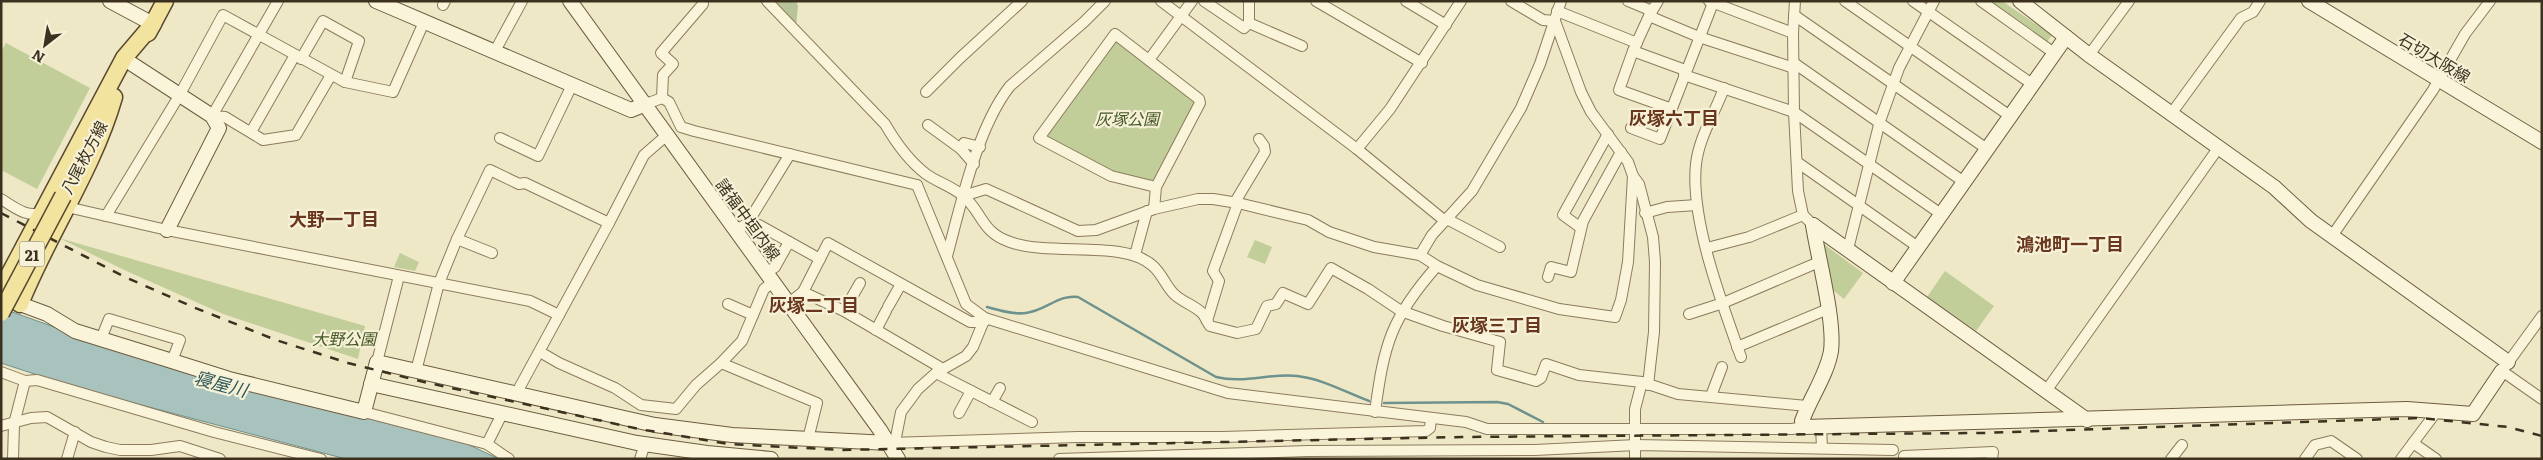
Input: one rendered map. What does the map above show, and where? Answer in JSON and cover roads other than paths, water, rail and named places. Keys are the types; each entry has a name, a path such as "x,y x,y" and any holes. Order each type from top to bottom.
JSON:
{"main road":[{"name":"八尾枚方線","path":"1,313 65,202 114,97 165,1"},
{"path":"1,290 124,58 152,24"},
{"path":"20,304 65,202"}],"street":[{"path":"110,1 152,24"},
{"path":"212,116 278,1"},
{"path":"376,1 398,5 424,22 631,110 662,98 670,102 681,128 917,184"},
{"path":"495,51 522,1"},
{"name":"諸福中垣内線","path":"570,1 646,104 666,136 769,278 892,443 898,459"},
{"path":"767,1 886,124 899,147 926,174 964,196 984,226 994,234 1010,242 1063,251 1123,251 1135,255 1154,266 1174,294 1203,314 1210,326 1237,333 1256,329 1267,306 1276,304 1283,293 1308,304 1331,268 1368,288 1401,311 1443,326 1500,342 1497,370 1528,379 1536,381 1541,378 1546,364 1578,375 1645,383 1678,394 1807,406"},
{"path":"926,92 952,75 960,58 1022,1"},
{"path":"947,256 987,123 1010,86 1084,22 1105,1"},
{"path":"1161,1 1357,149 1446,220 1500,247"},
{"path":"1149,60 1192,1"},
{"path":"1204,1 1244,28 1249,22 1249,1"},
{"path":"1406,1 1446,25"},
{"path":"1357,149 1390,109 1461,1"},
{"path":"1511,1 1543,20 1558,11"},
{"path":"1628,1 1699,37 1794,65 1880,121 1964,182"},
{"path":"1658,1 1635,47 1619,90 1672,108"},
{"path":"1795,1 1793,34 1794,112 1798,191 1808,220 1828,309 1831,349 1825,369 1807,406 1802,421 1804,427"},
{"path":"1845,1 2010,116"},
{"path":"1913,1 2032,84"},
{"path":"1848,249 1880,121 1893,83 1934,1"},
{"path":"1980,1 2054,53"},
{"path":"2020,1 2089,55 2274,188 2332,236 2482,341 2505,366 2542,399"},
{"path":"2089,55 2129,1"},
{"path":"2171,114 2242,18 2253,12 2260,1"},
{"name":"石切大阪線","path":"2309,1 2542,142"},
{"path":"2332,236 2439,80 2465,34 2490,1"},
{"path":"1318,2 1422,63"},
{"path":"1632,128 1660,139 1711,2 1793,34"},
{"path":"662,98 663,75 673,64 661,53 703,4"},
{"path":"1558,11 1685,72 1724,88 1794,112 1869,162 1941,214"},
{"path":"1558,11 1581,92 1591,112 1621,152 1633,176 1640,184 1645,214 1653,237 1656,285 1654,332 1645,383 1635,409 1636,445 1634,459"},
{"path":"1420,255 1446,220 1472,191 1521,108 1558,11"},
{"path":"106,216 179,96 223,15 345,82 393,92 424,22"},
{"path":"1794,16 1987,149"},
{"path":"251,132 323,21 359,41 345,82"},
{"path":"1249,22 1302,46"},
{"path":"1135,255 1151,210 1156,187 1200,103 1199,99 1115,34 1039,138 1111,176 1156,187"},
{"path":"1893,283 2066,37"},
{"path":"132,64 212,116 225,117 263,140 296,134 331,75"},
{"path":"500,138 538,156 572,85"},
{"path":"1724,88 1700,143 1696,164 1697,205 1707,248 1739,352 1828,309"},
{"path":"168,230 219,128 212,116"},
{"path":"928,125 961,149 974,164"},
{"path":"1581,228 1563,215 1608,134"},
{"path":"516,394 644,155 666,136"},
{"path":"1207,321 1219,280 1213,271 1236,203 1265,152 1264,146 1259,139"},
{"path":"961,149 964,143 980,147"},
{"path":"2046,391 2218,148"},
{"path":"1548,277 1551,267 1571,272 1583,221 1621,152"},
{"path":"735,230 747,224 790,154"},
{"path":"1797,162 1918,247"},
{"path":"416,370 439,283 490,170 519,184 525,183 609,223"},
{"path":"917,184 926,174"},
{"path":"964,196 986,189 1078,231 1096,230 1151,210 1198,199 1213,199 1236,203 1308,220 1329,232 1374,247 1420,255 1437,266 1477,285 1595,320 1616,317 1621,300 1628,262 1633,176"},
{"path":"917,184 966,304 984,320"},
{"path":"1,199 30,215 36,216 43,212"},
{"path":"65,202 106,216 168,230 530,301 560,315"},
{"path":"1645,214 1667,207 1697,205"},
{"path":"1707,248 1808,220"},
{"path":"1808,220 1893,283 2087,420"},
{"path":"759,226 820,259"},
{"path":"458,239 492,253"},
{"path":"540,352 559,363 615,388 641,405 676,409 696,385 722,363 742,341 769,278 789,242"},
{"path":"789,303 803,292 828,243 970,322 984,320 1228,393 1466,422 1487,429 1792,429 1804,427 2407,409 2472,414 2542,316"},
{"path":"1689,314 1723,303 1818,262"},
{"path":"1375,412 1381,365 1401,311 1437,266"},
{"path":"364,412 399,276"},
{"path":"844,311 860,283"},
{"path":"876,330 901,284"},
{"path":"803,292 844,311 971,391 1032,422"},
{"path":"1,297 47,314 75,330 101,339 229,379 487,444 509,459"},
{"path":"728,304 753,315"},
{"path":"101,339 109,318 180,340 172,361"},
{"path":"892,443 901,412 918,389 940,371 966,356 973,347 984,320"},
{"path":"377,362 655,425 732,434 808,439 892,443 1078,436 1222,436 1426,431 1430,428 1430,418"},
{"path":"722,363 817,403 808,439"},
{"path":"1711,396 1722,367"},
{"path":"1,372 25,381 37,380 214,432 321,459"},
{"path":"13,459 14,424 25,381"},
{"path":"372,384 645,444 686,455 771,459"},
{"path":"992,402 1000,388"},
{"path":"959,413 971,391"},
{"path":"2401,459 2437,411"},
{"path":"487,444 502,414"},
{"path":"1,426 31,418 47,417 91,442 120,450 151,450 180,446 220,459"},
{"path":"1821,427 1822,448"},
{"path":"67,459 75,432"},
{"path":"2305,459 2315,445 2331,441 2351,457"},
{"path":"2413,443 2436,459"},
{"path":"640,459 645,444"},
{"path":"1059,459 1195,456 1535,454 1636,445 1893,450"},
{"path":"2172,459 2182,445"},
{"path":"1904,456 1993,452 1992,459"}],"water":[{"name":"寝屋川","path":"1,308 169,368 465,443 499,459 346,459 77,388 1,363"}],"waterway":[{"path":"987,307 1011,313 1026,313 1033,312 1058,300 1078,297 1216,377 1247,379 1287,375 1297,376 1325,383 1369,401"},
{"path":"1384,403 1497,402 1508,404 1543,422"}],"railway":[{"path":"1,213 125,277 193,307 276,340 348,363 424,382 639,429 729,444 842,450 1462,437 1982,433 2420,418 2508,427 2542,436"}],"district":[{"name":"灰塚六丁目","path":"1674,117"},
{"name":"大野一丁目","path":"334,218"},
{"name":"鴻池町一丁目","path":"2070,243"},
{"name":"灰塚二丁目","path":"814,304"},
{"name":"灰塚三丁目","path":"1497,324"}],"park label":[{"name":"灰塚公園","path":"1127,118"},
{"name":"大野公園","path":"344,338"}]}
